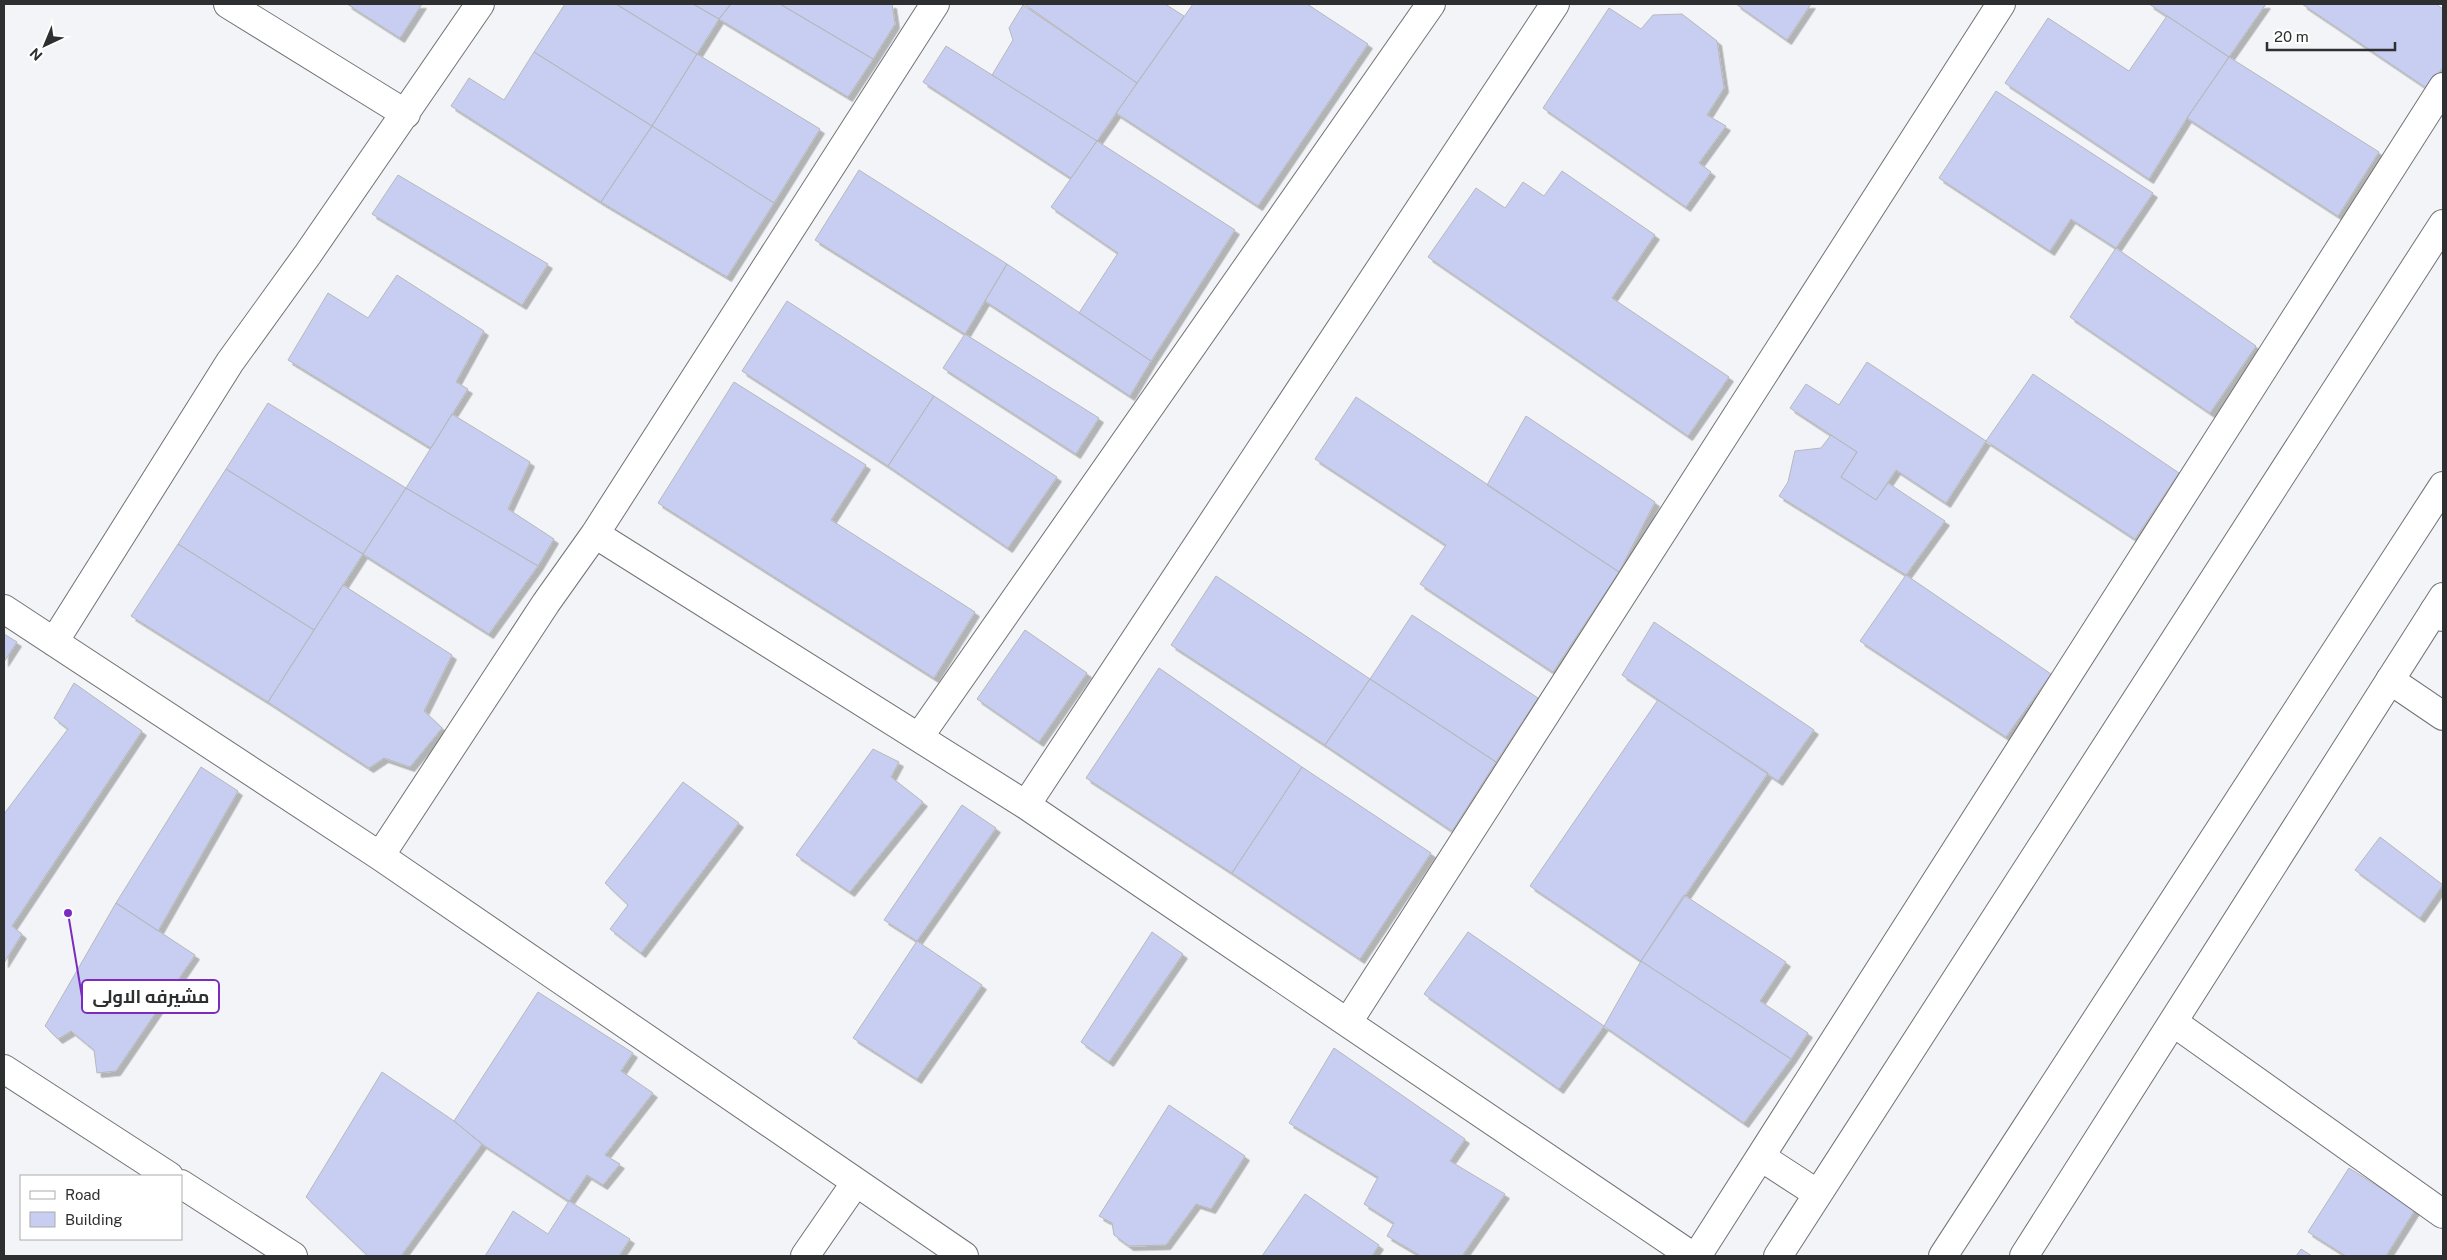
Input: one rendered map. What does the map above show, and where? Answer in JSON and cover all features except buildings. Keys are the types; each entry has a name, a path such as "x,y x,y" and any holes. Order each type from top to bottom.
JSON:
{"street":[{"path":"228,4 406,114"},
{"path":"54,642 230,362 406,114 480,4"},
{"path":"380,856 546,603 594,534 935,4"},
{"path":"919,738 1432,4"},
{"path":"1026,805 1555,4"},
{"path":"1348,1022 2001,4"},
{"path":"1697,1256 2443,87"},
{"path":"1778,1256 2443,224"},
{"path":"1947,1255 2443,486"},
{"path":"594,534 1026,805 1692,1256"},
{"path":"2024,1256 2390,680 2440,608"},
{"path":"4,609 380,856 964,1256"},
{"path":"2390,680 2443,716"},
{"path":"2173,1022 2443,1214"},
{"path":"4,1069 167,1175"},
{"path":"1761,1157 1818,1194"},
{"path":"805,1256 856,1182"},
{"path":"182,1185 292,1256"}],"place":[{"name":"مشيرفه الاولى","path":"68,913"}]}
